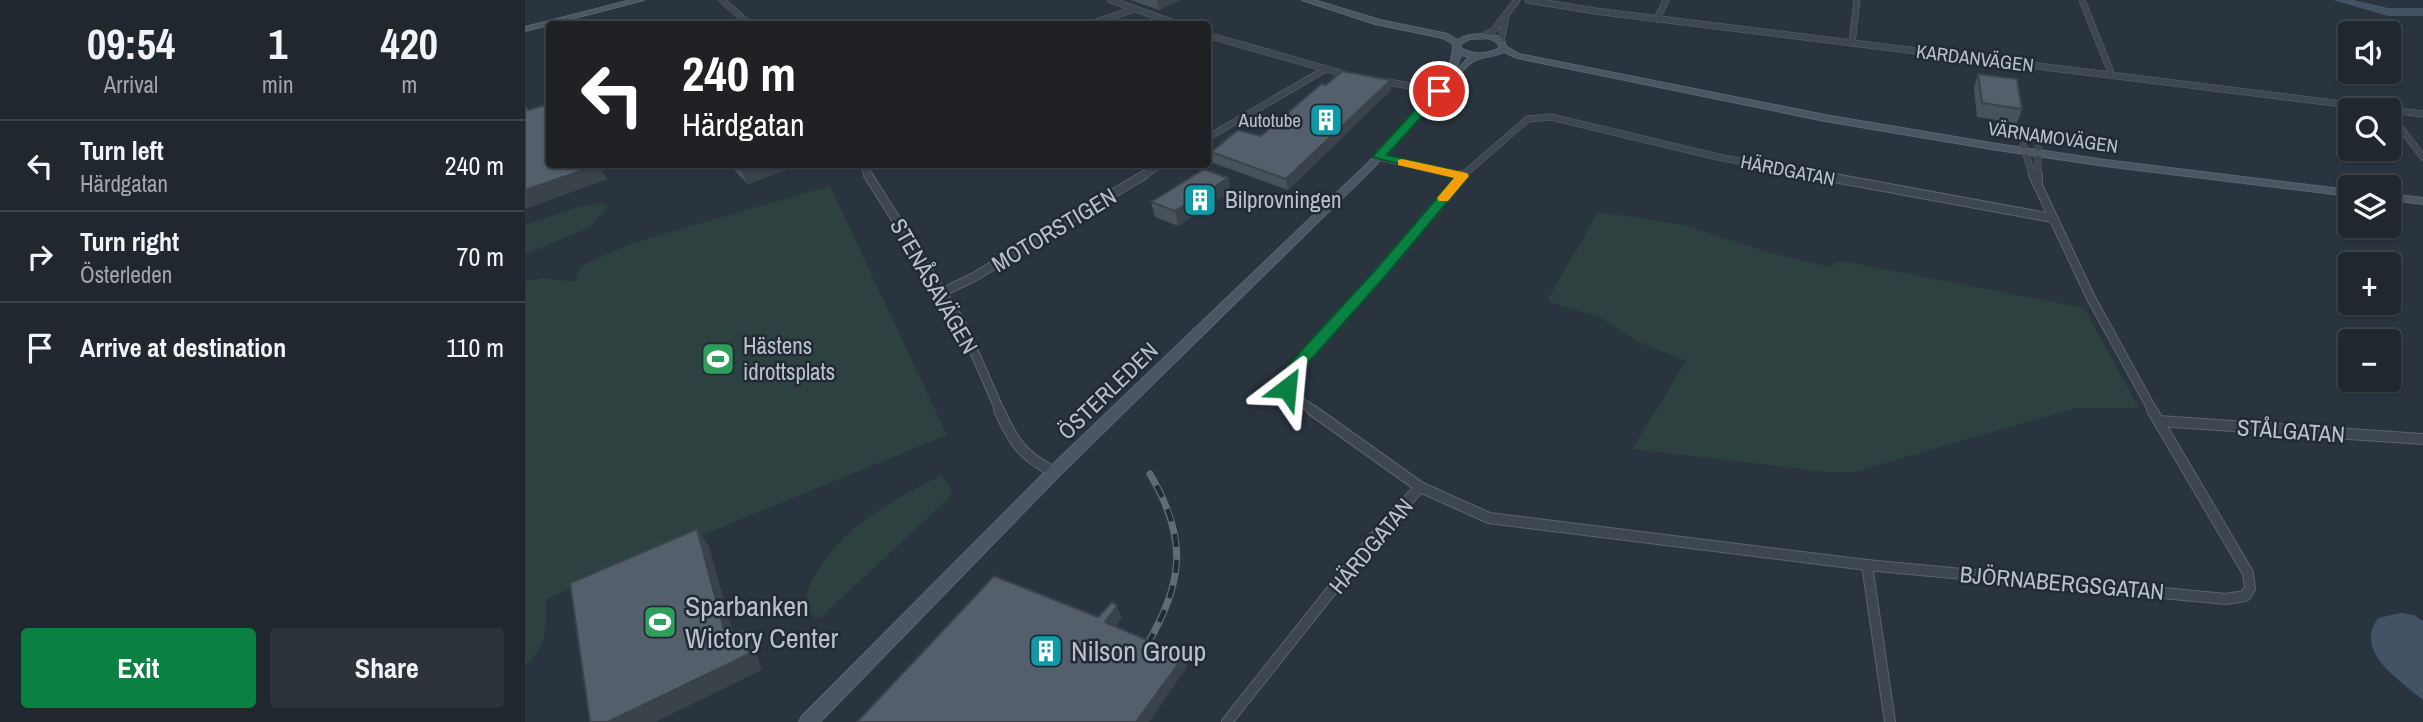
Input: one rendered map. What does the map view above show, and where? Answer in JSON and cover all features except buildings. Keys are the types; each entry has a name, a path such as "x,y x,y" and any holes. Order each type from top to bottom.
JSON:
{"main road":[{"name":"VÄRNAMOVÄGEN","path":"1306,0 1445,36 1457,46 1483,56 1595,72"},
{"name":"VÄRNAMOVÄGEN","path":"1370,18 1478,36 1502,45 1517,56 1752,103 2024,148 2338,188"},
{"path":"1457,46 1478,36"},
{"path":"1483,56 1502,45"},
{"name":"ÖSTERLEDEN","path":"808,722 1055,472 1378,157 1439,91 1439,86 1452,69 1457,46"},
{"path":"2401,192 2423,195"},
{"path":"2401,198 2423,201"}],"street":[{"path":"557,21 640,0"},
{"path":"722,0 746,21"},
{"path":"1111,0 1168,21"},
{"path":"1478,36 1494,30 1517,0"},
{"name":"KARDANVÄGEN","path":"1528,0 1657,19 2338,105"},
{"path":"1657,19 1666,0"},
{"path":"1851,43 1857,0"},
{"path":"2082,0 2096,28 2112,75"},
{"path":"1100,21 1134,9"},
{"path":"1502,45 1506,15"},
{"path":"525,29 546,24"},
{"path":"1211,36 1325,70 1364,78"},
{"name":"ÖSTERLEDEN","path":"1439,91 1449,86 1469,60 1483,56"},
{"path":"1211,136 1325,70"},
{"path":"1377,80 1439,91"},
{"name":"KARDANVÄGEN","path":"2401,112 2423,114"},
{"name":"HÄRDGATAN","path":"1227,722 1370,542 1420,487 1293,396 1286,383 1293,370 1383,270 1462,176 1528,119 1541,116 1718,157 2052,218"},
{"path":"2401,129 2423,158"},
{"name":"BJÖRNABERGSGATAN","path":"1420,487 1489,518 1867,565 2226,599 2245,596 2250,588 2248,573 2126,365 2052,218 2024,148"},
{"name":"BJÖRNABERGSGATAN","path":"2038,150 2038,183"},
{"path":"1378,157 1462,176"},
{"name":"STENÅSAVÄGEN","path":"863,168 963,326 1012,440 1034,461 1055,472"},
{"name":"MOTORSTIGEN","path":"943,292 974,277 1156,168"},
{"name":"STÅLGATAN","path":"2159,421 2423,439"},
{"path":"1867,565 1890,722"}],"green space":[{"name":"Hästens idrottsplats","path":"830,186 947,435 546,599 545,635 539,651 525,665 525,281 542,278 576,282 579,269 586,263 636,242"},
{"path":"600,203 609,206 588,228 525,254 525,225"},
{"path":"1598,212 1685,225 1770,253 1830,267 1836,262 1847,262 2084,308 2139,408 2076,408 1854,472 1828,472 1632,449 1686,361 1638,342 1601,318 1550,302 1548,299"},
{"path":"942,475 953,494 821,617 815,618 808,609 809,589 825,560 838,544 886,505"}],"water":[{"path":"2401,613 2414,615 2423,621 2423,700 2382,664 2371,642 2372,630 2378,618"}],"waterway":[{"path":"2339,0 2388,12 2423,12"}],"railway":[{"path":"1147,645 1168,600 1177,560 1171,519 1150,474"}],"slow traffic":[{"path":"1402,162 1462,176 1444,198"}],"place":[{"name":"Autotube","path":"1326,120"},
{"name":"Bilprovningen","path":"1200,200"},
{"name":"Hästens idrottsplats","path":"718,359"},
{"name":"Sparbanken Wictory Center","path":"660,622"},
{"name":"Nilson Group","path":"1046,651"}],"route":[{"path":"1287,388 1286,383 1293,370 1383,270 1462,176 1378,157 1439,91"}]}
